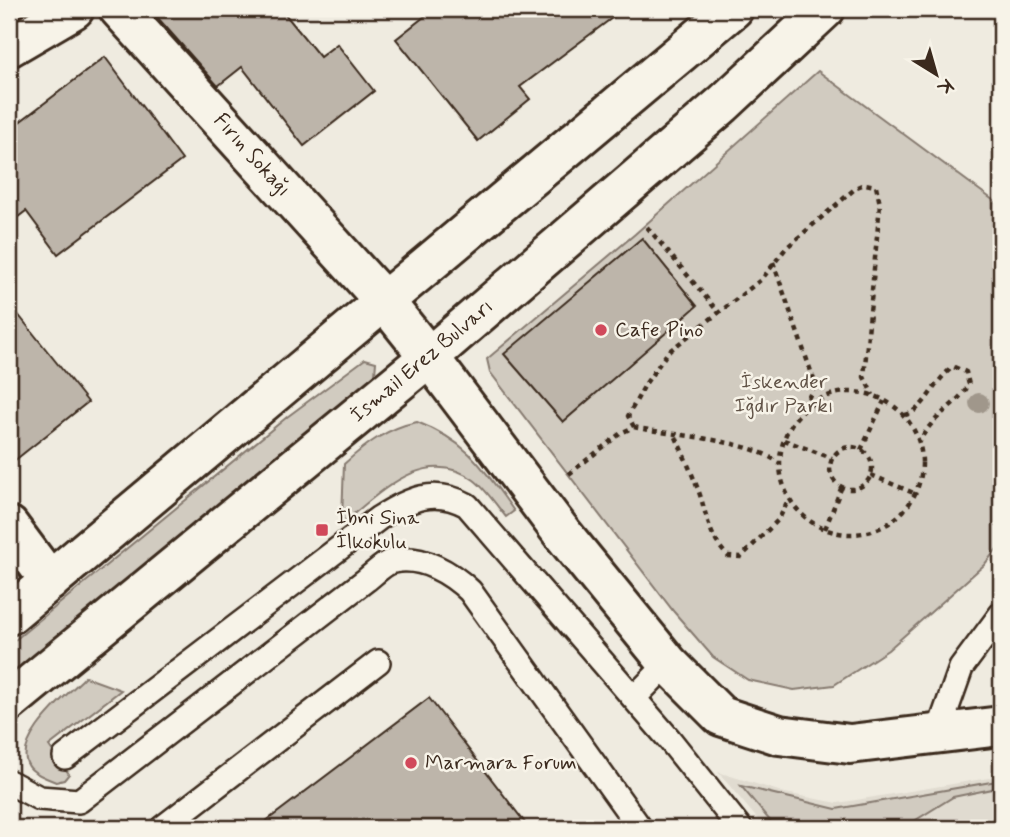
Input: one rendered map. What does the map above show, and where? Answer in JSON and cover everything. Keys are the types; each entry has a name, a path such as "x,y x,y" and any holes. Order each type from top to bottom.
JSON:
{"street":[{"path":"9,47 74,9"},
{"name":"Fırın Sokağı","path":"119,9 385,302 562,533 668,663 721,716 779,736 850,744 937,736 1001,726"},
{"path":"9,615 733,9"},
{"name":"İsmail Erez Bulvarı","path":"9,702 429,357 723,104 825,9"},
{"path":"9,526 50,581"}],"lane":[{"path":"65,758 379,518 406,501 433,494 451,497 467,505 634,698 740,828"},
{"path":"9,782 39,798 79,801 392,561 412,562 450,572 470,591 640,828"},
{"path":"937,736 961,668 1001,614"},
{"path":"162,828 378,662"},
{"path":"634,698 668,663"}],"path":[{"path":"634,428 628,416 633,404 664,358 762,279 773,262 857,187 865,184 876,186 879,194 879,226 864,377 873,395"},
{"path":"645,225 720,314"},
{"path":"773,262 814,380 814,387 797,417 784,440 782,481 789,499 801,514 825,529 853,535 873,531 898,517 916,494 922,476 919,443 904,416 873,395 850,392 829,395 810,405 797,417"},
{"path":"904,416 918,407 946,371 954,367 966,372 969,384 965,391 933,421 919,443"},
{"path":"861,450 884,401"},
{"path":"568,474 621,433 634,428 676,437 722,442 758,452 781,465"},
{"path":"676,437 700,497 705,519 713,537 728,556 740,557 779,519 789,499"},
{"path":"784,440 832,458"},
{"path":"842,449 861,450 871,461 871,474 857,488 842,486 831,472 832,458 842,449"},
{"path":"871,474 916,494"},
{"path":"825,529 842,486"}],"shaded area":[{"path":"718,772 785,793 838,803 1001,776 1001,828 765,828"}],"green space":[{"name":"İskender Iğdır Parkı","path":"818,71 1001,206 1001,544 984,565 888,650 834,685 794,690 748,680 713,657 674,612 490,372 487,359 635,234"},
{"path":"365,359 376,362 375,374 363,388 9,677 9,645 287,417"},
{"path":"417,422 450,438 473,458 514,511 506,517 474,480 456,471 439,468 405,476 345,521 342,518 344,464 378,438 396,428"},
{"path":"85,677 121,690 49,746 69,774 64,780 56,782 31,769 26,759 27,746 43,720"},
{"path":"997,781 997,788 953,797 903,828 776,828 741,786 836,809"}],"building":[{"path":"150,9 281,9 320,57 337,44 374,91 304,146 242,67 218,86"},
{"path":"434,9 624,9 520,87 530,99 478,141 396,39"},
{"path":"105,57 182,160 58,254 26,211 9,224 9,130"},
{"name":"Cafe Pino","path":"642,238 697,306 563,422 504,354"},
{"path":"9,303 88,402 9,465"},
{"name":"Marmara Forum","path":"429,698 529,828 257,828"}],"place":[{"name":"Cafe Pino","path":"601,330"},
{"name":"İbni Sina İlkokulu","path":"322,530"},
{"name":"Marmara Forum","path":"411,763"}]}
